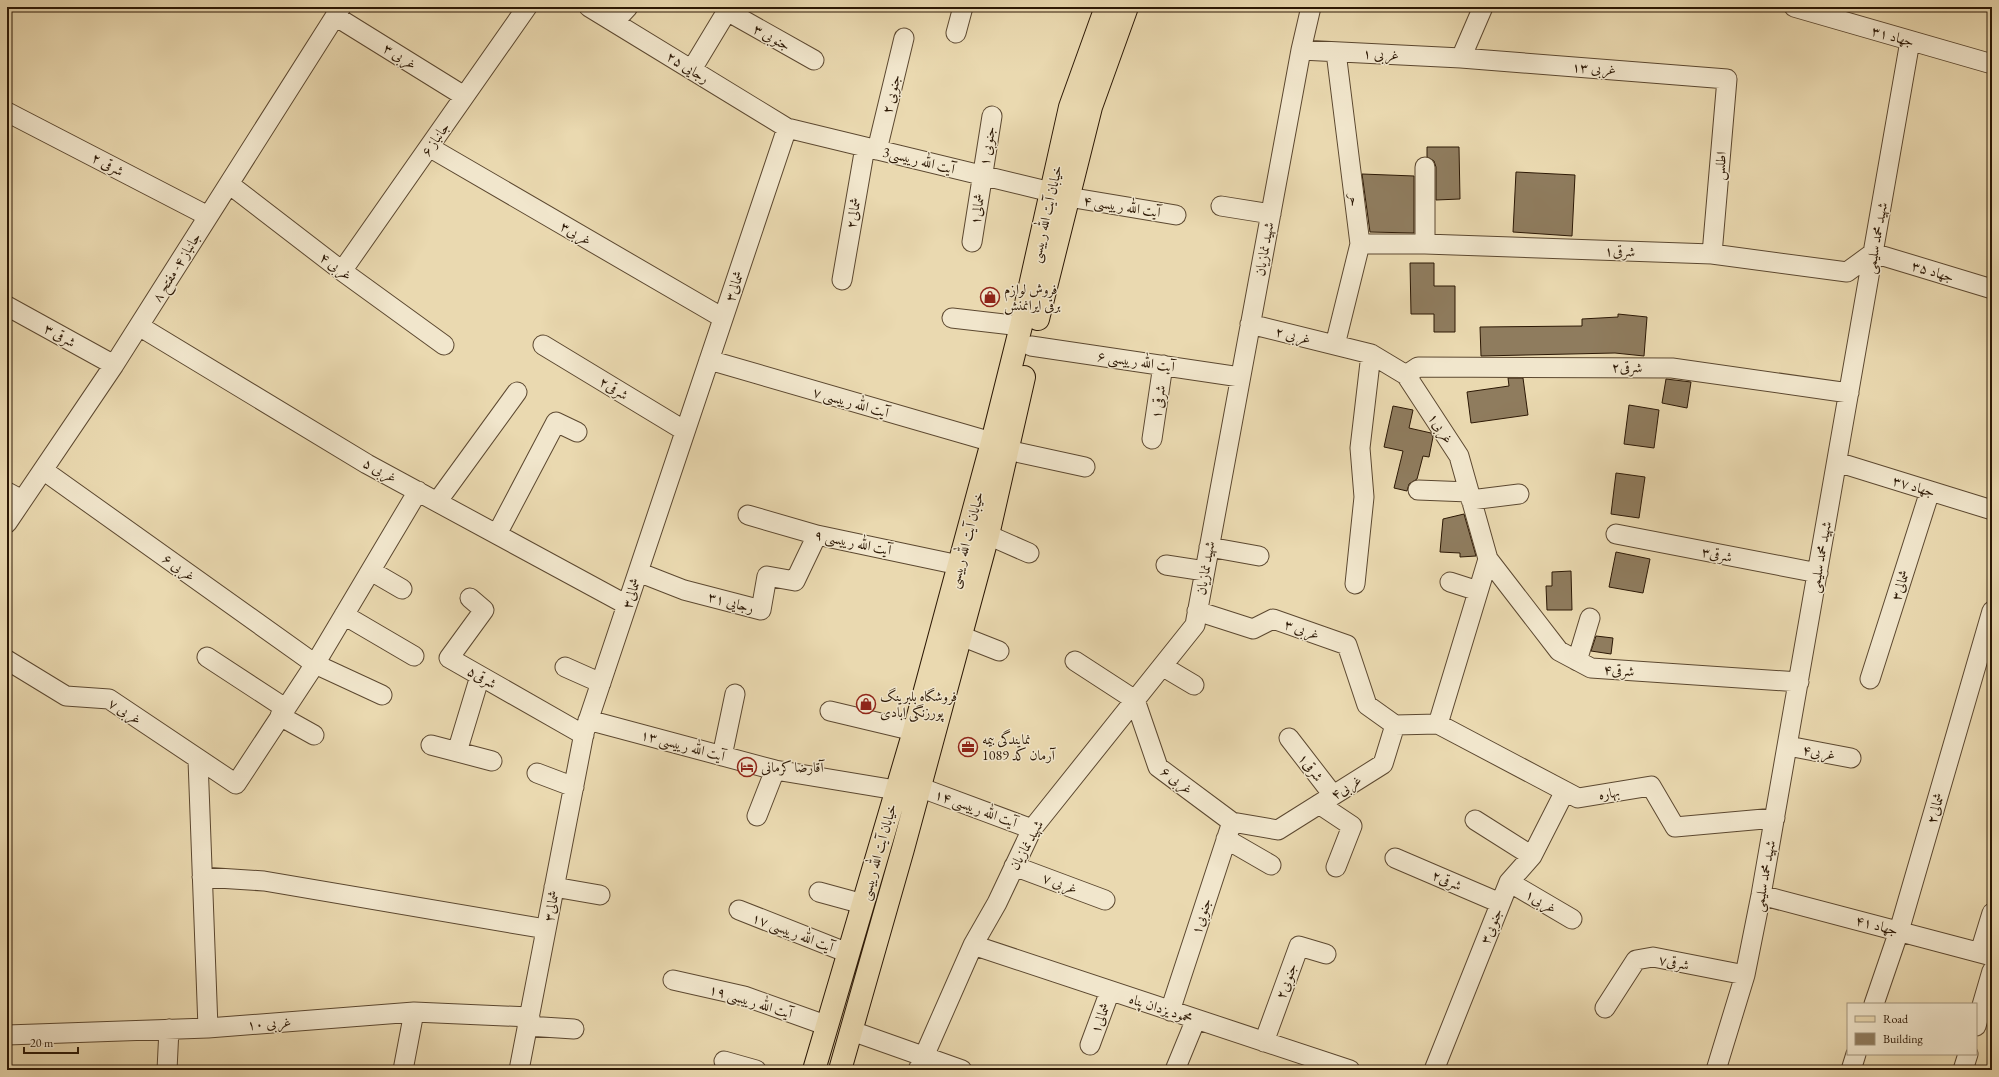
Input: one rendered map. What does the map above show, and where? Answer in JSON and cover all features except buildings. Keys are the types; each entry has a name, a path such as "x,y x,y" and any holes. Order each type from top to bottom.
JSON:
{"main road":[{"name":"خیابان آیت الله رییسی","path":"814,1070 914,731 959,565 1000,446 1031,346 1059,195 1070,107 1106,7"},
{"name":"خیابان آیت الله رییسی","path":"840,1070 886,912 988,535 1000,446 1021,326 1059,195 1127,7"},
{"path":"863,904 886,912"}],"street":[{"name":"جانباز ۶","path":"342,271 527,7"},
{"name":"رجایی ۲۵","path":"589,7 787,128"},
{"path":"615,22 628,7"},
{"path":"956,33 963,7"},
{"name":"شهید نمازیان","path":"921,1063 973,945 997,903 1032,829 1195,625 1301,50 1311,7"},
{"path":"1461,58 1483,7"},
{"name":"جهاد ۳۱","path":"1794,7 1992,64"},
{"name":"جنوبی ۳","path":"692,69 727,11 814,60"},
{"name":"غربی ۳","path":"338,12 464,96"},
{"name":"جانباز ۴- مفتح ۸","path":"7,523 15,496 43,470 114,365 338,12"},
{"name":"جنوبی ۲","path":"871,148 904,38"},
{"name":"شهید محمد سلیمی","path":"1716,1070 1745,976 1761,896 1910,41"},
{"name":"غربی ۱","path":"1301,50 1461,58"},
{"name":"حر","path":"1335,345 1360,244 1336,52"},
{"name":"غربی ۱۳","path":"1461,58 1727,79"},
{"name":"اطلس","path":"1712,254 1727,79"},
{"name":"شرقی ۲","path":"7,112 208,216"},
{"name":"جنوبی ۱","path":"982,175 992,116"},
{"name":"آیت الله رییسی3","path":"787,128 1059,195"},
{"name":"شمالی۳","path":"519,1070 586,728 787,128"},
{"name":"غربی۳","path":"429,147 723,318"},
{"name":"شمالی۲","path":"842,280 871,148"},
{"path":"1425,167 1425,244"},
{"name":"شمالی۱","path":"972,242 982,175"},
{"name":"غربی ۴","path":"229,184 342,271 444,345"},
{"name":"آیت الله رییسی ۴","path":"1059,195 1176,215"},
{"path":"1221,206 1271,214"},
{"name":"شرقی۱","path":"1360,244 1425,244 1712,254 1847,272 1873,253"},
{"name":"جهاد ۳۵","path":"1873,253 1992,289"},
{"name":"شرقی ۳","path":"7,306 114,365"},
{"path":"952,318 1021,326"},
{"name":"غربی ۲","path":"1250,324 1335,345"},
{"name":"غربی ۵","path":"139,326 367,464 627,604"},
{"name":"شرقی۲","path":"543,345 685,431"},
{"name":"غربی۱","path":"1335,345 1371,354 1406,375 1459,456 1488,559"},
{"name":"آیت الله رییسی ۶","path":"1031,346 1240,377"},
{"path":"1355,584 1364,497 1360,448 1371,354"},
{"name":"آیت الله رییسی ۷","path":"709,360 1000,446 1085,467"},
{"name":"شرقی ۱","path":"1152,440 1163,365"},
{"name":"شرقی۲","path":"1406,375 1418,367 1672,368 1849,393"},
{"path":"437,502 517,392"},
{"path":"497,534 556,422 577,432"},
{"name":"جهاد ۳۷","path":"1837,462 1992,510"},
{"name":"غربی ۶","path":"43,470 315,664 382,695"},
{"path":"1418,490 1470,496 1519,494"},
{"path":"283,712 315,664 418,491"},
{"name":"شمالی۳","path":"1870,679 1930,491"},
{"name":"آیت الله رییسی ۹","path":"748,515 817,535 959,565"},
{"name":"شرقی۳","path":"1616,534 1818,573"},
{"name":"رجایی ۳۱","path":"638,572 684,590 760,610 767,576 796,581 817,535"},
{"path":"988,535 1029,553"},
{"path":"1209,547 1259,556"},
{"path":"1395,725 1438,724 1488,559"},
{"name":"شرقی۴","path":"1488,559 1559,651 1591,668 1799,682"},
{"path":"1166,565 1205,571"},
{"path":"371,571 402,589"},
{"path":"1450,582 1478,591"},
{"name":"شرقی۵","path":"470,598 484,610 449,658 480,676 586,728"},
{"name":"غربی ۳","path":"1198,611 1253,629 1272,619 1347,645 1367,705 1395,725"},
{"name":"شمالی۲","path":"1874,1003 1899,931 1992,611"},
{"path":"344,615 414,656"},
{"path":"1577,661 1590,618"},
{"path":"961,636 999,651"},
{"path":"207,658 314,735"},
{"name":"غربی ۷","path":"7,660 66,696 109,699 236,784 283,712"},
{"path":"1075,661 1135,700"},
{"path":"1162,666 1194,685"},
{"path":"565,667 601,683"},
{"path":"457,752 480,676"},
{"path":"722,756 735,694"},
{"name":"غربی ۶","path":"1135,700 1158,767 1229,830"},
{"path":"830,712 914,731"},
{"name":"بهاره","path":"1438,724 1578,798 1651,786 1675,827 1775,818"},
{"name":"غربی۴","path":"1229,830 1278,830 1383,764 1395,725"},
{"name":"آیت الله رییسی ۱۳","path":"586,728 722,756 775,770 896,790"},
{"name":"شرقی۱","path":"1289,738 1326,800"},
{"path":"431,745 492,761"},
{"name":"غربی۴","path":"1788,746 1851,758"},
{"path":"198,760 208,1028"},
{"path":"757,816 775,770"},
{"path":"537,773 574,787"},
{"name":"آیت الله رییسی ۱۴","path":"919,787 1032,829"},
{"name":"جنوبی۳","path":"1434,1070 1500,903 1510,882 1532,856 1565,791"},
{"path":"1326,800 1352,826 1336,867"},
{"path":"1475,820 1532,856"},
{"path":"1229,830 1271,865"},
{"name":"جنوبی۱","path":"1170,1010 1229,830"},
{"name":"شرقی۲","path":"1395,858 1500,903"},
{"name":"غربی ۷","path":"1014,866 1105,900"},
{"path":"202,877 264,880 546,929"},
{"name":"غربی۱","path":"1510,882 1572,919"},
{"path":"554,887 600,895"},
{"path":"819,892 863,904"},
{"name":"جهاد ۴۱","path":"1761,896 1986,954"},
{"name":"آیت الله رییسی ۱۷","path":"739,910 848,953"},
{"path":"1986,954 1992,913"},
{"name":"محمود یزدان پناه","path":"973,945 1344,1069"},
{"name":"جنوبی۲","path":"1264,1042 1299,946 1326,954"},
{"name":"شرقی۷","path":"1605,1008 1636,960 1653,957 1745,976"},
{"path":"1977,1023 1992,971"},
{"name":"آیت الله رییسی ۱۹","path":"673,980 744,996 828,1026"},
{"name":"شمالی۱","path":"1090,1045 1110,991"},
{"path":"403,1070 414,1012"},
{"name":"غربی ۱۰","path":"7,1035 208,1028 414,1012 529,1022 574,1029"},
{"path":"1175,1070 1196,1019"},
{"path":"167,1070 169,1029"},
{"path":"852,1031 921,1063 962,1070"},
{"path":"1851,1070 1856,1055"},
{"path":"1963,1070 1968,1055"},
{"path":"724,1062 756,1070"}],"place":[{"name":"فروش لوازم برقی ایرانمنش","path":"990,297"},
{"name":"فروشگاه بلبرینگ پورزنگی ابادی","path":"866,704"},
{"name":"نمایندگی بیمه آرمان کد 1089","path":"968,747"},
{"name":"آقارضا کرمانی","path":"747,767"}]}
